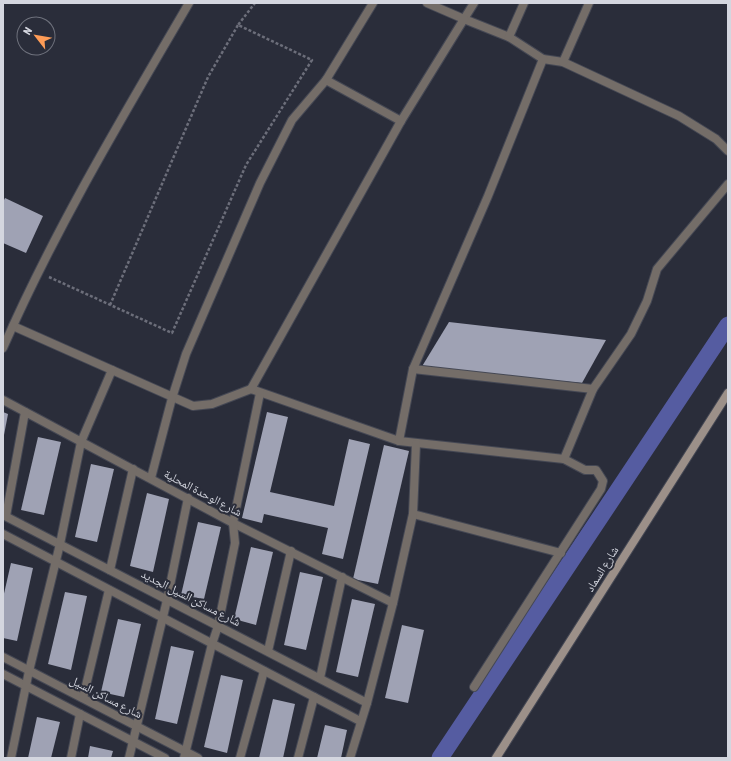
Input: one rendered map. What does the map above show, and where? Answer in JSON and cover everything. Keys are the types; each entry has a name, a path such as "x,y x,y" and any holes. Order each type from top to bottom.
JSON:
{"street":[{"path":"3,348 39,272 94,169 189,3"},
{"path":"151,478 172,398 186,354 277,146 292,120 326,80 373,3"},
{"path":"427,3 509,37 543,59 563,62 678,116 716,139 728,151"},
{"path":"13,326 172,398 193,406 202,406 251,389 401,121 474,3"},
{"path":"509,37 524,3"},
{"path":"563,62 589,3"},
{"path":"399,441 414,369 488,196 543,59"},
{"path":"326,80 401,121"},
{"path":"564,459 593,389 631,334 647,301 657,269 728,184"},
{"path":"414,369 593,389"},
{"path":"11,758 29,671 60,544 81,442 112,370"},
{"path":"251,389 399,441 564,459 585,470 596,470 602,477 603,484 561,553 474,687"},
{"path":"185,755 212,644 218,626 235,543 233,523 260,393"},
{"name":"شارع السماد","path":"496,758 728,393"},
{"name":"شارع الوحدة المحلية","path":"3,400 233,523 393,603"},
{"path":"5,516 25,412"},
{"path":"350,758 360,721 367,703 393,603 413,514 416,444"},
{"path":"110,570 133,469"},
{"path":"129,758 167,600 188,498"},
{"path":"413,514 561,553"},
{"name":"شارع مساكن السيل الجديد","path":"5,516 367,703"},
{"path":"3,534 360,721"},
{"path":"268,651 291,551"},
{"path":"320,678 342,577"},
{"path":"83,698 109,590"},
{"name":"شارع مساكن السيل","path":"3,657 136,726 185,755 198,758"},
{"path":"240,758 264,670"},
{"path":"3,674 165,758"},
{"path":"298,758 314,697"},
{"path":"71,758 80,714"}],"path":[{"path":"110,305 208,77 238,25 255,3"},
{"path":"39,272 172,333 246,165 312,60 238,25"}],"building":[{"path":"5,198 43,216 26,253 3,243 3,202"},
{"path":"449,322 606,340 582,383 421,368"},
{"path":"3,412 8,414 4,435 3,435"},
{"path":"267,412 288,417 270,492 334,506 349,439 370,444 343,559 322,554 328,528 264,514 262,523 242,518"},
{"path":"38,437 61,442 44,515 21,510"},
{"path":"384,445 409,451 378,584 353,579"},
{"path":"91,464 114,469 97,542 75,537"},
{"path":"147,493 169,499 153,572 130,566"},
{"path":"198,522 221,527 204,599 181,595"},
{"path":"251,547 273,552 256,625 234,619"},
{"path":"11,563 33,568 17,641 3,638 3,598"},
{"path":"300,572 323,577 306,650 284,645"},
{"path":"65,592 87,596 71,670 48,664"},
{"path":"352,599 375,604 358,677 336,672"},
{"path":"118,619 141,624 124,697 101,692"},
{"path":"402,625 424,630 408,703 385,698"},
{"path":"171,646 194,651 177,724 155,719"},
{"path":"221,675 243,680 227,753 204,747"},
{"path":"273,699 295,704 283,758 259,758"},
{"path":"37,717 60,722 51,758 28,758"},
{"path":"325,725 347,730 341,758 317,758"},
{"path":"90,746 113,751 111,758 88,758"}],"waterway":[{"path":"440,758 728,325"}]}
